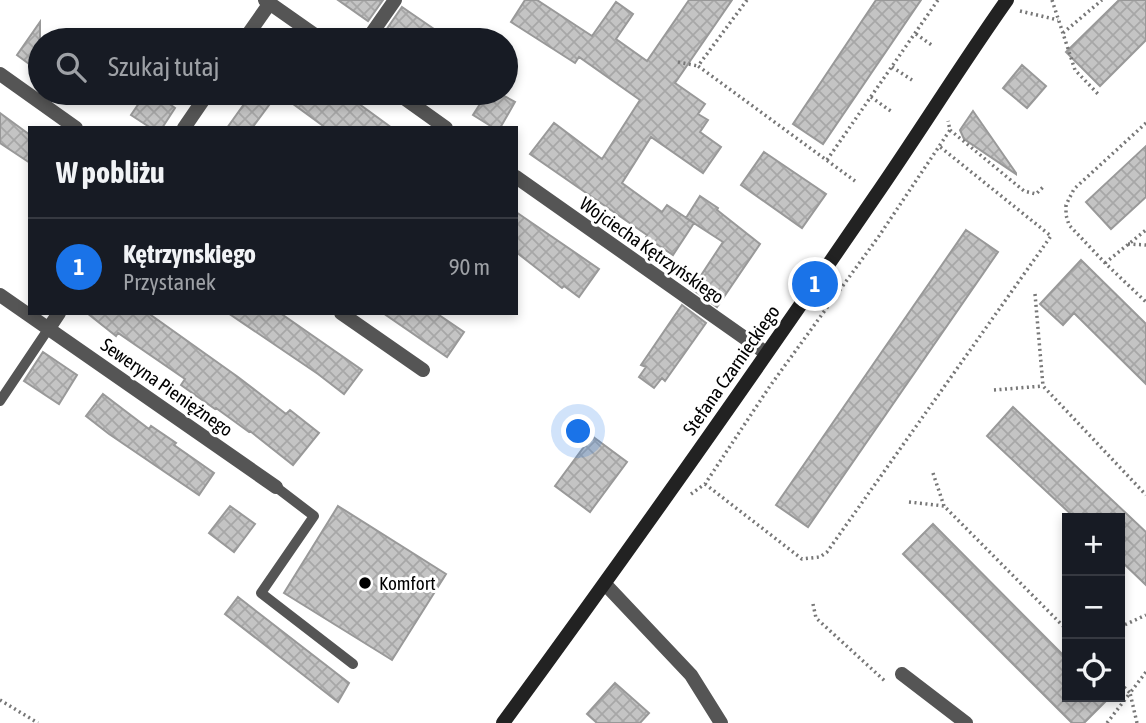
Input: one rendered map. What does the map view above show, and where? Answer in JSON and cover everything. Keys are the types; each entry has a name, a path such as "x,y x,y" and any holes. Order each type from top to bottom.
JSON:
{"street":[{"path":"375,28 395,0"},
{"name":"Stefana Czarnieckiego","path":"503,723 605,584 873,200 1007,0"},
{"path":"251,28 267,2 305,28"},
{"path":"0,74 28,94"},
{"path":"44,105 73,126"},
{"path":"185,126 200,105"},
{"path":"414,105 443,126"},
{"name":"Wojciecha Kętrzyńskiego","path":"518,178 766,353"},
{"name":"Seweryna Pieniężnego","path":"0,295 28,314"},
{"name":"Seweryna Pieniężnego","path":"30,315 276,487"},
{"path":"49,328 58,315"},
{"path":"344,315 423,370"},
{"path":"605,584 691,675 721,723"},
{"path":"902,674 966,723"}],"lane":[{"path":"0,401 49,328"},
{"path":"276,487 314,516 261,593 353,664"}],"path":[{"path":"698,66 747,0"},
{"path":"827,160 938,0"},
{"path":"1052,0 1075,70 1098,94"},
{"path":"1063,33 1102,0"},
{"path":"1015,19 1020,11 1058,20"},
{"path":"916,34 933,46"},
{"path":"678,62 698,66 855,181"},
{"path":"892,67 912,80"},
{"path":"871,97 892,112"},
{"path":"948,115 950,130 1024,191 1036,194 1043,187"},
{"path":"1146,123 1074,189 1066,205 1069,225 1146,302"},
{"path":"939,146 1051,236 827,552 820,557 802,559 705,484 770,386 885,227 939,146 950,130"},
{"path":"1136,132 1146,132"},
{"path":"1105,263 1146,230"},
{"path":"1128,244 1146,245"},
{"path":"1035,294 1043,386 1146,495"},
{"path":"994,390 1043,386"},
{"path":"933,473 944,506 1062,625"},
{"path":"909,502 944,506"},
{"path":"813,604 816,618 892,688"},
{"path":"1125,625 1146,615"},
{"path":"1107,723 1146,672"},
{"path":"1125,688 1130,693 1136,722"},
{"path":"0,700 38,723"}],"building":[{"path":"338,0 383,0 368,21"},
{"path":"525,0 537,0 592,36 616,2 633,14 616,39 647,61 689,0 732,0 675,83 705,104 698,114 708,120 700,132 721,147 703,173 651,137 622,183 662,212 667,205 694,223 673,255 530,154 554,123 602,159 640,100 579,57 575,63 511,22"},
{"path":"876,0 921,0 823,144 793,124"},
{"path":"1119,0 1146,0 1146,40 1100,86 1066,52"},
{"path":"402,7 433,28 387,28"},
{"path":"28,39 28,63 17,55"},
{"path":"1022,65 1046,86 1027,108 1003,88"},
{"path":"138,105 171,105 175,108 163,126 148,126 131,115"},
{"path":"243,105 269,105 253,126 228,126"},
{"path":"294,105 360,105 389,126 323,126"},
{"path":"479,105 513,105 501,126 491,126 473,115"},
{"path":"973,111 1016,174 964,139 960,130"},
{"path":"0,113 28,134 28,162 0,143"},
{"path":"1146,146 1146,197 1111,229 1086,202"},
{"path":"764,152 826,194 802,228 741,185"},
{"path":"700,196 760,244 717,307 692,289 723,242 686,218"},
{"path":"518,213 599,269 579,297 564,286 562,288 518,254"},
{"path":"966,230 998,252 808,527 776,505"},
{"path":"1081,260 1146,324 1146,384 1074,313 1063,325 1040,304"},
{"path":"682,305 706,323 665,381 662,378 654,388 639,377 646,367 641,365"},
{"path":"90,315 151,315 286,414 290,410 319,433 293,465 250,431 181,385 185,379 118,333 116,336"},
{"path":"231,315 283,315 362,370 344,394"},
{"path":"386,315 439,315 464,332 447,357"},
{"path":"43,352 77,375 59,404 24,381"},
{"path":"103,394 149,429 151,426 176,443 174,445 214,473 199,495 86,416"},
{"path":"1013,407 1146,532 1146,585 1125,565 1125,513 1070,513 987,436"},
{"path":"592,436 627,462 590,512 555,486"},
{"path":"230,506 255,524 234,552 209,533"},
{"name":"Komfort","path":"338,506 446,574 392,660 284,593"},
{"path":"933,524 1062,654 1062,702 1105,702 1084,723 1072,723 903,554"},
{"path":"238,597 349,683 338,702 225,614"},
{"path":"615,683 649,713 640,723 597,723 587,714"}],"place":[{"name":"Kętrzynskiego","path":"815,284"},
{"name":"Komfort","path":"365,583"}]}
